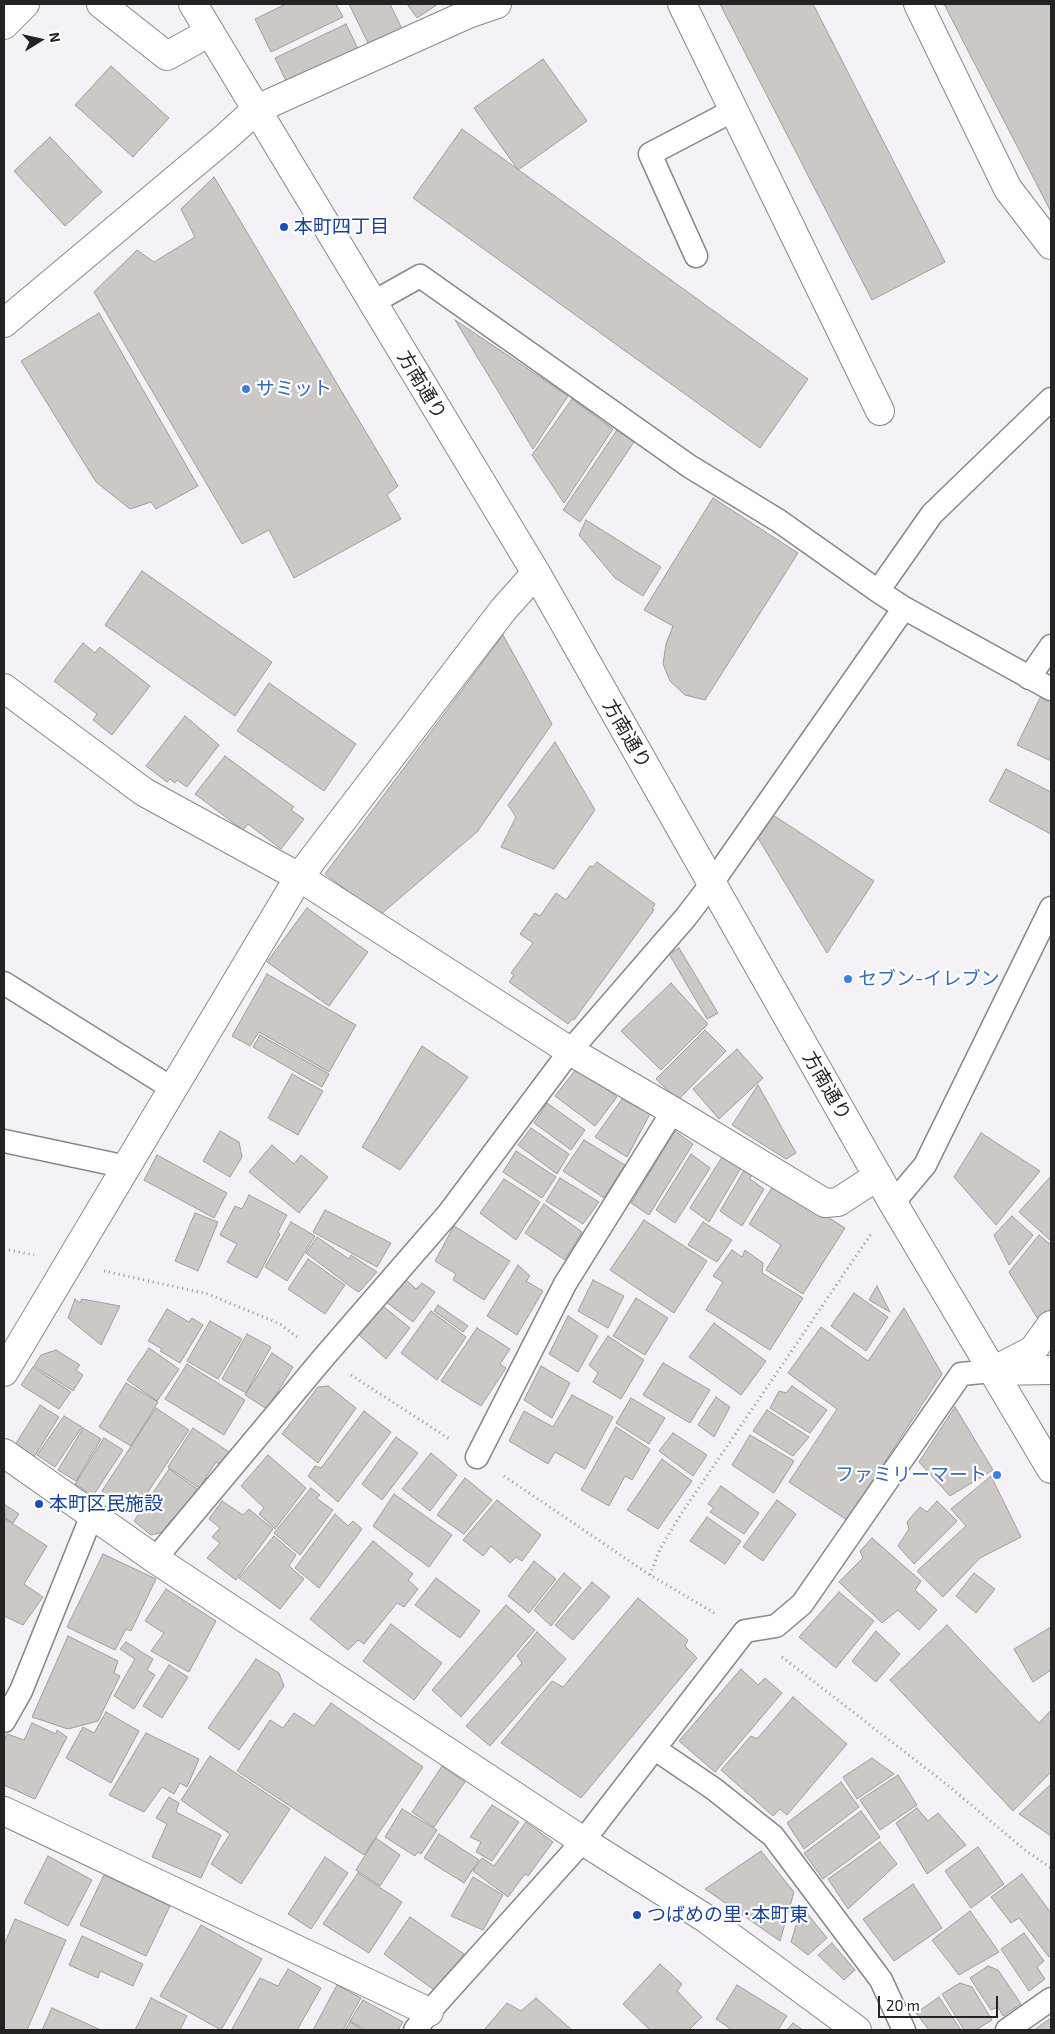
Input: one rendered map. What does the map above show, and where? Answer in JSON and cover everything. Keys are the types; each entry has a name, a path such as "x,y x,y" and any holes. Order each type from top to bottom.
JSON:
{"street":[{"path":"4,25 25,4"},
{"path":"101,4 166,56 210,32"},
{"name":"方南通り","path":"193,4 536,573 892,1203 1051,1469"},
{"path":"4,323 257,109 468,14 497,4"},
{"path":"682,4 880,411"},
{"path":"918,4 1008,189 1051,245"},
{"path":"4,1372 299,877 503,610 536,573"},
{"path":"4,688 144,792 299,877 570,1051 673,1111 825,1204 838,1202 878,1176"},
{"path":"993,1371 1032,1350 1051,1325"},
{"path":"993,1371 1051,1370"},
{"path":"4,1453 155,1559 583,1841 705,1918 857,2030"},
{"path":"4,1811 422,2021"}],"lane":[{"path":"696,256 650,154 734,110"},
{"path":"372,303 420,276 689,466 779,521 878,591 904,608 1051,690"},
{"path":"878,591 932,514 1051,399"},
{"path":"155,1559 324,1357 448,1214 570,1051 686,917 712,884 904,608"},
{"path":"1029,678 1051,646"},
{"path":"892,1203 924,1165 1051,908"},
{"path":"4,983 173,1089"},
{"path":"477,1458 565,1284 673,1111"},
{"path":"4,1141 127,1167"},
{"path":"422,2021 583,1841 745,1630 776,1626 802,1604 962,1374 993,1371"},
{"path":"4,1721 21,1691 92,1515"},
{"path":"655,1749 714,1789 774,1836 881,1980 904,2030"},
{"path":"1007,2030 1051,1999"}],"path":[{"path":"650,1575 660,1549 681,1514 892,1203"},
{"path":"4,1249 208,1294 280,1324"},
{"path":"324,1357 650,1575 745,1630 945,1783 1025,1850 1051,1868"}],"building":[{"path":"286,4 336,4 343,17 271,52 255,19"},
{"path":"349,4 390,4 402,29 369,45"},
{"path":"407,4 438,4 417,18"},
{"path":"720,4 813,4 945,262 872,300"},
{"path":"944,4 1051,4 1051,212"},
{"path":"346,24 359,51 288,85 275,58"},
{"path":"543,59 587,121 518,170 474,108"},
{"path":"111,66 169,118 133,157 75,105"},
{"path":"462,129 808,379 760,448 413,198"},
{"path":"50,137 102,192 65,226 14,171"},
{"name":"サミット","path":"214,177 398,486 387,495 401,519 294,578 269,530 242,544 94,292 137,250 154,262 195,237 181,209"},
{"path":"99,313 198,486 156,509 151,502 130,509 96,482 21,361"},
{"path":"455,320 568,396 533,449 487,373"},
{"path":"572,399 613,429 564,503 532,455"},
{"path":"617,430 634,442 580,522 563,510"},
{"path":"713,498 798,553 705,700 685,695 670,681 663,664 666,644 673,626 644,610"},
{"path":"586,520 661,567 643,596 615,578 579,535"},
{"path":"142,571 272,662 235,716 105,625"},
{"path":"503,635 552,724 477,832 380,915 325,874"},
{"path":"83,643 95,653 100,647 150,686 112,735 93,720 97,714 54,681"},
{"path":"269,683 356,744 324,791 237,731"},
{"path":"1041,696 1051,701 1051,761 1017,745"},
{"path":"185,716 219,745 187,787 177,780 175,783 170,779 167,782 146,766"},
{"path":"555,742 595,810 554,869 501,847 516,817 508,805"},
{"path":"225,756 294,807 291,810 304,819 281,849 248,824 243,830 195,794"},
{"path":"1006,769 1051,792 1051,834 989,801"},
{"path":"773,815 874,881 827,953 758,838"},
{"path":"597,862 655,904 652,909 654,910 574,1020 572,1019 568,1024 509,982 514,975 511,973 533,943 520,934 535,913 540,916 556,893 566,900 590,866 593,867"},
{"path":"307,908 368,952 329,1006 267,962"},
{"path":"679,948 718,1013 707,1019 669,954"},
{"path":"267,974 356,1025 329,1072 259,1032 250,1046 232,1036"},
{"path":"671,983 708,1024 661,1070 621,1031"},
{"path":"705,1030 726,1051 678,1100 656,1079"},
{"path":"260,1035 329,1074 322,1087 253,1047"},
{"path":"422,1046 468,1077 400,1170 362,1147"},
{"path":"737,1049 763,1078 719,1119 693,1089"},
{"path":"577,1068 617,1097 595,1126 555,1096"},
{"path":"292,1074 323,1091 298,1135 268,1118"},
{"path":"758,1085 796,1153 786,1159 732,1125"},
{"path":"622,1099 650,1114 627,1157 595,1137"},
{"path":"547,1103 585,1130 571,1150 534,1123"},
{"path":"531,1128 569,1154 557,1174 518,1145"},
{"path":"220,1131 239,1142 242,1157 230,1177 203,1161"},
{"path":"675,1131 693,1144 649,1215 631,1203"},
{"path":"981,1133 1040,1171 996,1225 954,1177"},
{"path":"584,1140 625,1165 604,1198 563,1171"},
{"path":"272,1145 294,1164 301,1155 328,1177 299,1213 249,1172"},
{"path":"516,1151 556,1177 542,1198 503,1172"},
{"path":"691,1154 710,1168 675,1223 656,1210"},
{"path":"724,1154 742,1166 709,1222 690,1208"},
{"path":"157,1155 227,1193 214,1218 144,1180"},
{"path":"746,1167 753,1172 750,1179 764,1189 742,1226 720,1211"},
{"path":"1051,1176 1051,1241 1019,1212"},
{"path":"560,1178 599,1202 583,1224 546,1201"},
{"path":"504,1179 540,1202 516,1240 480,1213"},
{"path":"775,1183 845,1228 803,1294 766,1270 781,1245 749,1224"},
{"path":"249,1195 287,1215 278,1232 280,1234 257,1278 227,1262 237,1244 220,1235 235,1206 242,1209"},
{"path":"544,1204 582,1232 565,1260 525,1233"},
{"path":"325,1210 391,1243 377,1267 313,1232"},
{"path":"195,1213 218,1222 198,1271 175,1261"},
{"path":"1012,1216 1033,1235 1009,1265 994,1235"},
{"path":"644,1220 707,1261 674,1313 610,1270"},
{"path":"291,1222 315,1236 287,1281 265,1267"},
{"path":"703,1222 732,1240 717,1262 688,1245"},
{"path":"454,1226 510,1261 484,1300 453,1280 456,1274 435,1261"},
{"path":"1039,1235 1051,1245 1051,1312 1041,1324 1009,1272"},
{"path":"317,1237 349,1259 351,1255 377,1272 359,1292 355,1290 306,1253"},
{"path":"732,1250 742,1257 745,1250 763,1263 762,1273 803,1298 770,1350 706,1310 723,1282 713,1276"},
{"path":"308,1259 345,1285 325,1314 288,1289"},
{"path":"518,1265 530,1276 526,1281 543,1291 517,1335 487,1316"},
{"path":"404,1278 416,1289 422,1283 435,1292 413,1322 386,1302"},
{"path":"593,1280 624,1296 608,1328 578,1311"},
{"path":"877,1286 890,1312 869,1300"},
{"path":"854,1293 888,1317 866,1351 831,1326"},
{"path":"636,1298 668,1318 645,1355 613,1336"},
{"path":"75,1299 80,1303 82,1299 120,1306 101,1345 68,1318"},
{"path":"438,1305 468,1326 463,1332 434,1311"},
{"path":"383,1306 410,1328 386,1359 359,1335"},
{"path":"904,1308 942,1374 847,1520 789,1482 837,1409 788,1373 821,1327 868,1361"},
{"path":"167,1309 189,1322 192,1318 203,1325 180,1363 148,1341"},
{"path":"431,1311 466,1337 437,1380 401,1353"},
{"path":"568,1316 598,1336 578,1372 549,1354"},
{"path":"210,1321 242,1339 218,1379 187,1361"},
{"path":"714,1323 766,1361 741,1395 689,1357"},
{"path":"477,1328 510,1349 500,1364 506,1368 481,1406 441,1381"},
{"path":"247,1334 271,1347 246,1393 222,1379"},
{"path":"608,1336 644,1360 621,1399 593,1382 598,1373 589,1365"},
{"path":"149,1348 179,1369 157,1401 127,1380"},
{"path":"56,1350 80,1365 76,1370 83,1375 73,1391 34,1366 41,1355"},
{"path":"272,1353 293,1367 267,1409 245,1395"},
{"path":"663,1363 710,1390 690,1423 643,1395"},
{"path":"187,1364 245,1400 224,1435 165,1399"},
{"path":"541,1366 570,1383 552,1418 524,1400"},
{"path":"33,1367 71,1392 59,1409 21,1385"},
{"path":"126,1383 158,1402 131,1446 99,1427"},
{"path":"328,1386 356,1408 318,1463 282,1434 318,1387"},
{"path":"792,1386 827,1410 810,1433 770,1408 779,1391 786,1393"},
{"path":"572,1395 613,1417 585,1469 555,1452 548,1464 509,1441 524,1411 553,1427"},
{"path":"716,1397 730,1407 714,1437 698,1425"},
{"path":"631,1398 665,1418 649,1444 616,1423"},
{"path":"40,1405 59,1417 34,1457 15,1445"},
{"path":"955,1407 993,1470 950,1496 919,1462"},
{"path":"156,1408 189,1430 134,1513 102,1491"},
{"path":"767,1410 809,1437 793,1456 753,1431"},
{"path":"364,1411 391,1432 338,1502 308,1476 315,1466 321,1468"},
{"path":"64,1416 82,1427 55,1467 37,1455"},
{"path":"616,1427 650,1449 632,1480 625,1476 609,1506 581,1490"},
{"path":"83,1428 101,1439 76,1481 58,1470"},
{"path":"193,1428 229,1452 221,1465 216,1462 199,1488 168,1467"},
{"path":"673,1433 707,1455 693,1476 659,1451"},
{"path":"750,1435 794,1461 774,1493 732,1465"},
{"path":"396,1437 418,1453 382,1500 362,1484"},
{"path":"104,1438 123,1450 93,1496 75,1484"},
{"path":"431,1453 457,1475 430,1511 402,1489"},
{"path":"268,1455 306,1488 275,1529 259,1514 264,1508 241,1486"},
{"path":"662,1459 692,1481 658,1529 627,1510"},
{"path":"169,1469 197,1489 175,1522 171,1520 163,1532 151,1535 134,1521"},
{"path":"991,1476 1021,1537 980,1558 943,1597 917,1571 966,1526 951,1509"},
{"path":"465,1478 492,1500 464,1534 437,1515"},
{"path":"721,1486 759,1513 744,1534 710,1512 714,1508 708,1504"},
{"path":"311,1488 320,1495 316,1498 333,1510 300,1555 274,1533"},
{"path":"394,1494 452,1535 429,1567 373,1526"},
{"path":"497,1500 541,1535 522,1561 516,1557 510,1563 491,1546 483,1556 463,1540"},
{"path":"777,1500 796,1514 763,1561 743,1547"},
{"path":"222,1501 243,1515 249,1509 273,1529 236,1580 207,1558 220,1543 212,1537 220,1528 209,1519"},
{"path":"937,1501 957,1521 914,1564 898,1546 909,1529 907,1522 920,1507 927,1512"},
{"path":"4,1504 19,1514 13,1523 4,1517"},
{"path":"335,1514 348,1526 353,1521 362,1529 319,1588 295,1568"},
{"path":"707,1517 741,1541 725,1564 690,1541"},
{"path":"4,1518 47,1546 24,1584 43,1597 23,1625 4,1616"},
{"path":"274,1536 296,1555 289,1566 304,1579 280,1609 239,1578"},
{"path":"872,1538 921,1581 915,1590 937,1610 919,1630 898,1610 882,1623 839,1582 863,1558 860,1551"},
{"path":"373,1541 413,1574 408,1580 418,1589 404,1607 397,1603 364,1644 358,1640 348,1650 310,1619"},
{"path":"103,1554 156,1579 131,1631 126,1629 115,1650 67,1627"},
{"path":"534,1561 556,1579 529,1613 508,1596"},
{"path":"564,1573 581,1588 551,1626 534,1610"},
{"path":"974,1573 995,1589 976,1613 956,1596"},
{"path":"436,1578 480,1611 460,1638 415,1605"},
{"path":"592,1582 610,1597 573,1640 555,1625"},
{"path":"166,1589 216,1621 189,1672 151,1651 164,1633 145,1621"},
{"path":"839,1592 874,1621 836,1668 799,1637"},
{"path":"638,1598 688,1640 685,1646 697,1658 581,1798 501,1743 552,1681 563,1687"},
{"path":"506,1605 535,1630 461,1717 432,1690"},
{"path":"391,1624 442,1663 414,1700 363,1661"},
{"path":"947,1625 1039,1723 1051,1710 1051,1772 1013,1811 890,1680"},
{"path":"1051,1627 1051,1670 1033,1682 1014,1649"},
{"path":"876,1631 900,1654 876,1682 852,1661"},
{"path":"537,1632 566,1659 490,1746 466,1726 522,1663 517,1656"},
{"path":"68,1636 118,1661 114,1673 120,1676 98,1721 68,1729 32,1717"},
{"path":"126,1642 153,1659 147,1670 155,1675 134,1709 114,1696 135,1659 120,1649"},
{"path":"256,1659 279,1673 284,1686 239,1750 208,1728"},
{"path":"169,1665 188,1677 162,1718 143,1706"},
{"path":"741,1669 758,1685 765,1678 782,1693 715,1772 679,1741"},
{"path":"793,1697 847,1744 787,1815 780,1809 773,1816 721,1770 751,1736 757,1739"},
{"path":"331,1703 423,1767 364,1855 237,1771 270,1720 283,1728 294,1713 314,1726"},
{"path":"106,1712 139,1731 111,1783 66,1758 83,1727 94,1733"},
{"path":"32,1723 56,1734 57,1730 67,1737 35,1799 4,1785 4,1742 7,1734 24,1740"},
{"path":"146,1733 199,1759 187,1787 180,1783 174,1794 162,1787 144,1812 109,1795"},
{"path":"210,1756 290,1809 241,1884 211,1864 230,1834 181,1800"},
{"path":"872,1758 894,1774 857,1799 843,1777"},
{"path":"442,1766 465,1782 434,1827 412,1812"},
{"path":"898,1775 917,1805 880,1830 860,1800"},
{"path":"841,1782 859,1807 804,1849 787,1823"},
{"path":"1051,1784 1051,1836 1019,1814"},
{"path":"169,1797 179,1803 176,1812 221,1835 201,1878 152,1857 167,1824 156,1818"},
{"path":"492,1805 519,1822 492,1861 476,1852 481,1842 470,1837"},
{"path":"917,1808 928,1821 938,1813 966,1845 927,1874 896,1823"},
{"path":"402,1809 437,1830 421,1854 418,1852 415,1856 385,1837"},
{"path":"861,1811 880,1837 823,1879 804,1853"},
{"path":"526,1822 553,1842 528,1876 525,1874 508,1897 473,1871 482,1858 494,1866"},
{"path":"439,1834 479,1860 464,1883 424,1858"},
{"path":"376,1838 400,1855 380,1886 356,1870"},
{"path":"880,1842 897,1864 848,1909 828,1879"},
{"path":"978,1847 1004,1884 971,1908 945,1871"},
{"path":"761,1851 794,1892 780,1941 705,1889"},
{"path":"48,1856 92,1880 68,1926 24,1903"},
{"path":"325,1857 348,1873 311,1929 288,1914"},
{"path":"358,1873 402,1902 369,1953 323,1924"},
{"path":"1022,1874 1051,1913 1051,1955 1049,1957 1019,1918 1011,1923 991,1897"},
{"path":"104,1875 170,1906 146,1956 80,1925"},
{"path":"473,1877 503,1895 483,1930 451,1916"},
{"path":"913,1884 942,1928 894,1961 863,1919"},
{"path":"802,1907 827,1938 808,1955 791,1942"},
{"path":"970,1911 999,1952 959,1975 932,1940"},
{"path":"410,1917 464,1954 437,1992 384,1954"},
{"path":"15,1919 66,1940 27,2030 4,2030 4,1945"},
{"path":"201,1925 262,1959 221,2030 160,1996"},
{"path":"1024,1933 1044,1961 1037,1967 1045,1979 1029,1991 1001,1949"},
{"path":"82,1936 143,1964 133,1986 100,1971 98,1978 69,1965"},
{"path":"832,1943 855,1970 844,1980 818,1955"},
{"path":"660,1964 682,1984 677,1991 702,2017 689,2030 650,2030 623,2004"},
{"path":"988,1966 998,1970 1021,2004 1003,2016 998,2007 991,2010 970,1978"},
{"path":"288,1969 321,1988 297,2030 232,2029 260,1978 278,1986"},
{"path":"960,1983 972,1987 992,2020 976,2030 964,2030 942,1994"},
{"path":"337,1985 361,1998 343,2030 313,2030"},
{"path":"737,1985 787,2016 778,2030 732,2030 716,2019"},
{"path":"939,1997 961,2030 929,2030 916,2013"},
{"path":"151,1998 187,2016 180,2030 135,2030"},
{"path":"536,1998 572,2030 484,2030 507,2003 521,2011"},
{"path":"363,2000 403,2022 398,2030 366,2030 350,2021"},
{"path":"52,2008 101,2030 42,2030"},
{"path":"1051,2018 1051,2030 1034,2030"},
{"path":"350,2022 363,2030 345,2030"},
{"path":"793,2023 803,2030 787,2030"}],"place":[{"name":"本町四丁目","path":"284,227"},
{"name":"サミット","path":"246,389"},
{"name":"セブン-イレブン","path":"848,979"},
{"name":"ファミリーマート","path":"997,1475"},
{"name":"本町区民施設","path":"39,1504"},
{"name":"つばめの里･本町東","path":"637,1915"}]}
